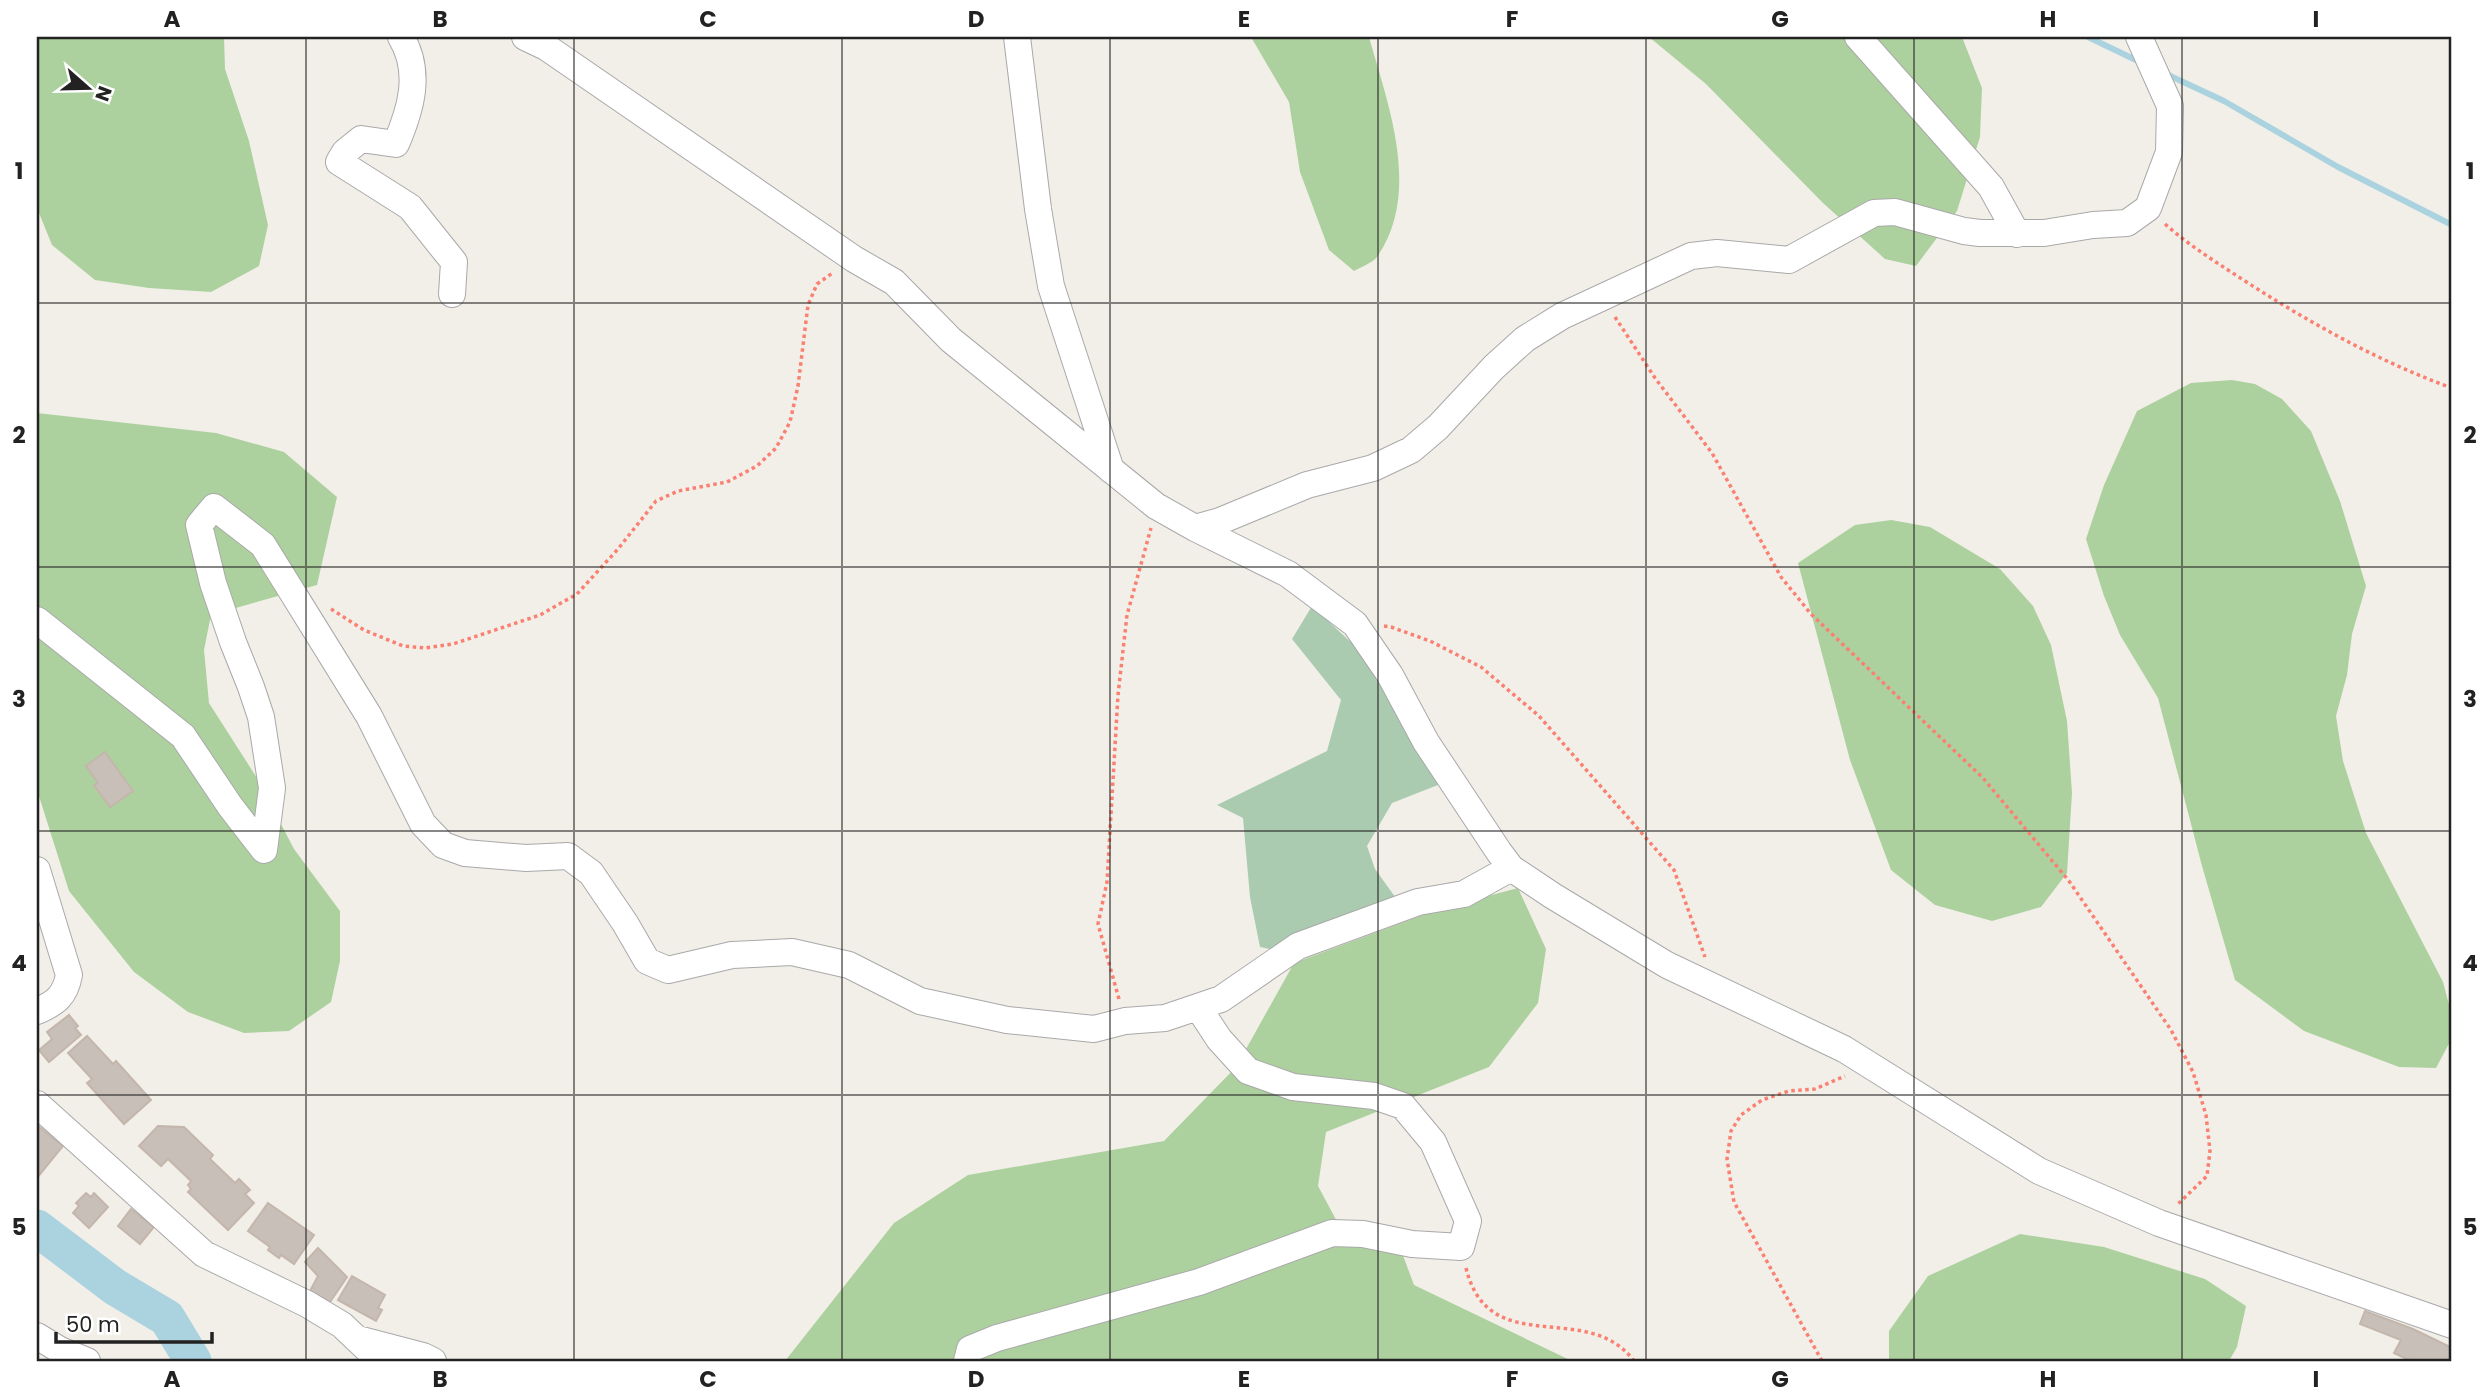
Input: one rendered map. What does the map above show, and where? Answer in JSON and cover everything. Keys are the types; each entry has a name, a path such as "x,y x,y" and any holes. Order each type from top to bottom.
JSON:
{"street":[{"path":"401,37 409,50 414,81 408,117 396,144 361,139 345,152 339,162 410,208 454,262 453,293"},
{"path":"525,37 546,47 854,259 894,282 951,340 1156,506 1288,574 1355,624 1390,675 1456,789 1511,868 1667,965 1844,1049 2039,1171 2159,1223 2452,1325"},
{"path":"1017,37 1038,209 1051,286 1111,470"},
{"path":"1858,37 1991,187 2017,234"},
{"path":"1195,528 1220,521 1307,485 1373,468 1411,450 1438,427 1494,367 1525,339 1562,316 1691,256 1717,253 1788,260 1874,213 1895,212 1964,231 2017,234 2127,223 2148,208 2169,152 2170,106 2139,37"},
{"path":"37,621 183,736 230,806 264,850 272,788 261,717 213,583 198,525 214,507 263,545 369,716 423,824 443,845 465,853 526,858 568,856 591,873 647,961 668,970 732,955 792,952 849,965 920,1001 1007,1020 1094,1029 1125,1021 1164,1018 1221,999 1298,946 1418,902 1464,894 1511,868"},
{"path":"37,870 69,975 66,990 56,1003 37,1011"},
{"path":"967,1361 970,1349 997,1338 1199,1282 1332,1233 1363,1234 1412,1244 1461,1247 1468,1221 1433,1142 1403,1106 1374,1096 1293,1087 1248,1071 1219,1039 1198,1007"},
{"path":"37,1104 204,1254 307,1304 342,1325 380,1361"},
{"path":"37,1336 87,1361"},
{"path":"356,1338 433,1361"}],"path":[{"path":"2148,208 2188,245 2292,311 2410,373 2452,388"},
{"path":"330,608 364,630 403,646 425,648 453,644 540,615 576,594 618,549 656,501 678,491 727,482 757,466 776,448 790,422 799,386 808,305 817,284 854,259"},
{"path":"1602,297 1655,378 1712,453 1781,577 1811,614 1983,778 2069,881 2171,1030 2193,1072 2206,1115 2210,1151 2207,1176 2159,1223"},
{"path":"1125,1021 1098,924 1107,882 1118,695 1127,615 1156,506"},
{"path":"1355,624 1391,626 1430,641 1481,667 1539,716 1674,870 1709,967 1710,986"},
{"path":"1822,1361 1734,1202 1727,1159 1731,1131 1741,1115 1762,1100 1789,1091 1815,1088 1869,1066"},
{"path":"1461,1247 1468,1276 1482,1301 1497,1317 1527,1325 1579,1329 1605,1336 1634,1361"}],"green space":[{"path":"37,37 224,37 225,69 249,141 268,225 259,266 211,292 149,288 95,280 52,245 37,208"},
{"path":"1251,37 1369,37 1392,119 1399,177 1397,205 1390,232 1377,257 1354,271 1329,250 1300,172 1289,102"},
{"path":"1649,37 1962,37 1982,88 1980,137 1957,211 1916,266 1885,259 1823,203 1706,84"},
{"path":"2232,380 2255,384 2282,399 2311,431 2340,501 2366,586 2352,634 2347,675 2336,716 2343,761 2366,833 2443,982 2452,1016 2452,1038 2436,1068 2399,1067 2304,1031 2235,980 2158,698 2120,635 2086,539 2104,485 2137,411 2191,383"},
{"path":"37,413 216,433 284,452 337,497 317,585 211,615 204,650 209,703 257,778 294,849 340,911 340,961 331,1002 289,1031 244,1033 188,1012 134,972 69,891 37,790"},
{"path":"1891,520 1930,527 2000,569 2033,606 2051,645 2067,721 2072,793 2067,873 2041,907 1992,921 1935,905 1891,870 1850,760 1798,563 1855,525"},
{"path":"1312,606 1371,661 1438,785 1392,803 1367,846 1375,869 1398,901 1279,951 1260,947 1250,897 1243,818 1217,805 1327,751 1341,700 1292,639"},
{"path":"1518,888 1546,949 1538,1003 1489,1067 1326,1132 1318,1186 1348,1242 1398,1242 1414,1285 1572,1361 785,1361 894,1223 968,1175 1164,1141 1236,1067 1294,963 1439,909"},
{"path":"2020,1234 2104,1247 2205,1279 2246,1306 2237,1347 2229,1361 1889,1361 1889,1331 1928,1276"}],"building":[{"path":"105,752 133,791 110,807 94,785 98,783 86,766"},
{"path":"69,1015 81,1035 49,1062 39,1050 52,1039 47,1032"},
{"path":"87,1036 113,1064 116,1061 151,1100 124,1124 87,1083 92,1079 68,1053"},
{"path":"37,1125 63,1146 37,1178"},
{"path":"158,1126 184,1127 213,1155 210,1159 235,1183 239,1179 250,1190 245,1194 254,1203 228,1230 188,1192 191,1189 188,1185 191,1181 168,1159 161,1166 139,1146"},
{"path":"86,1193 91,1197 94,1193 108,1207 89,1228 73,1213 79,1206 76,1203"},
{"path":"268,1203 314,1235 294,1264 281,1255 279,1258 268,1250 270,1247 248,1231"},
{"path":"131,1209 154,1227 140,1244 118,1226"},
{"path":"318,1248 347,1277 330,1302 310,1291 318,1276 305,1262"},
{"path":"352,1276 385,1295 378,1308 382,1310 376,1321 338,1300"},
{"path":"2365,1311 2413,1329 2452,1348 2452,1361 2411,1361 2394,1353 2401,1340 2360,1324"}],"waterway":[{"path":"2088,37 2140,62"},
{"path":"2166,74 2224,101 2338,167 2452,225"},
{"path":"37,1228 115,1287 167,1318 193,1361"}]}
